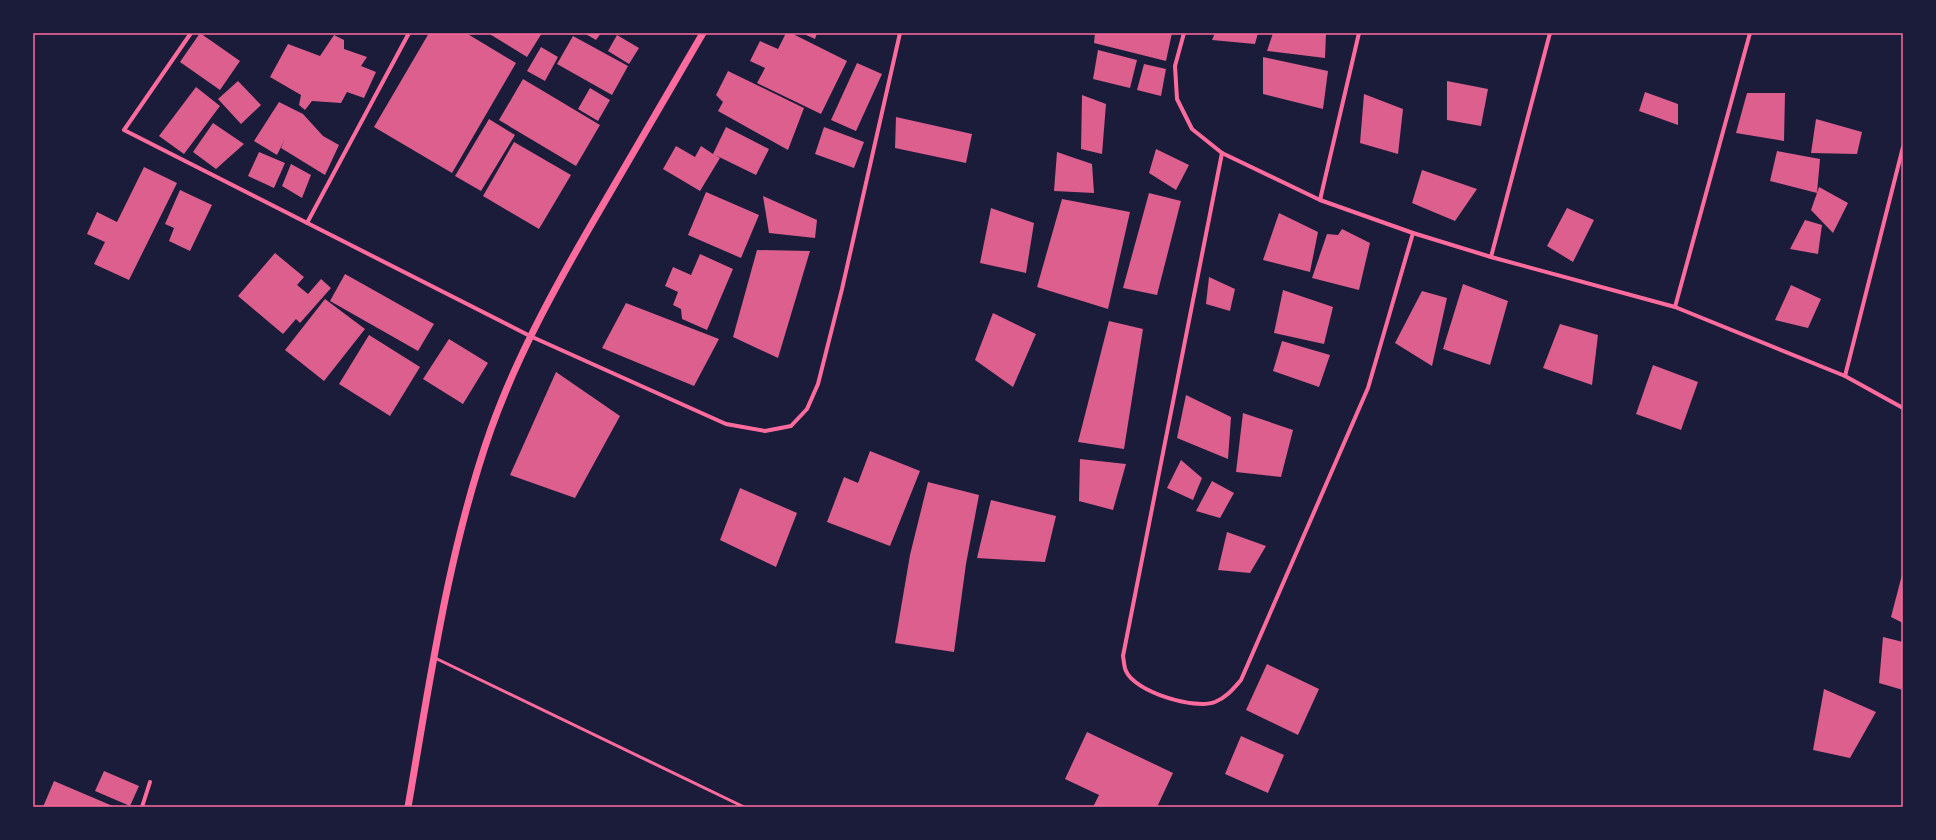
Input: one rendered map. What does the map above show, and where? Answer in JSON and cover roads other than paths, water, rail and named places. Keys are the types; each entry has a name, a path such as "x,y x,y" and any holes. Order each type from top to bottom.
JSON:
{"street":[{"path":"191,33 124,130 530,336 726,424 764,431 791,426 808,409 818,384 842,289 900,33"},
{"path":"307,223 409,33"},
{"path":"408,807 434,658 464,513 491,428 530,336 577,250 703,33"},
{"path":"1184,33 1175,66 1177,99 1192,129 1222,153 1320,200 1413,233 1491,257 1675,307 1845,376 1903,408"},
{"path":"1320,200 1359,33"},
{"path":"1491,257 1550,33"},
{"path":"1675,307 1750,33"},
{"path":"1845,376 1903,147"},
{"path":"1222,153 1123,656 1126,672 1139,686 1178,702 1196,704 1214,703 1227,696 1241,680 1368,388 1413,233"},
{"path":"142,807 150,782"}],"lane":[{"path":"434,658 744,807"}]}
